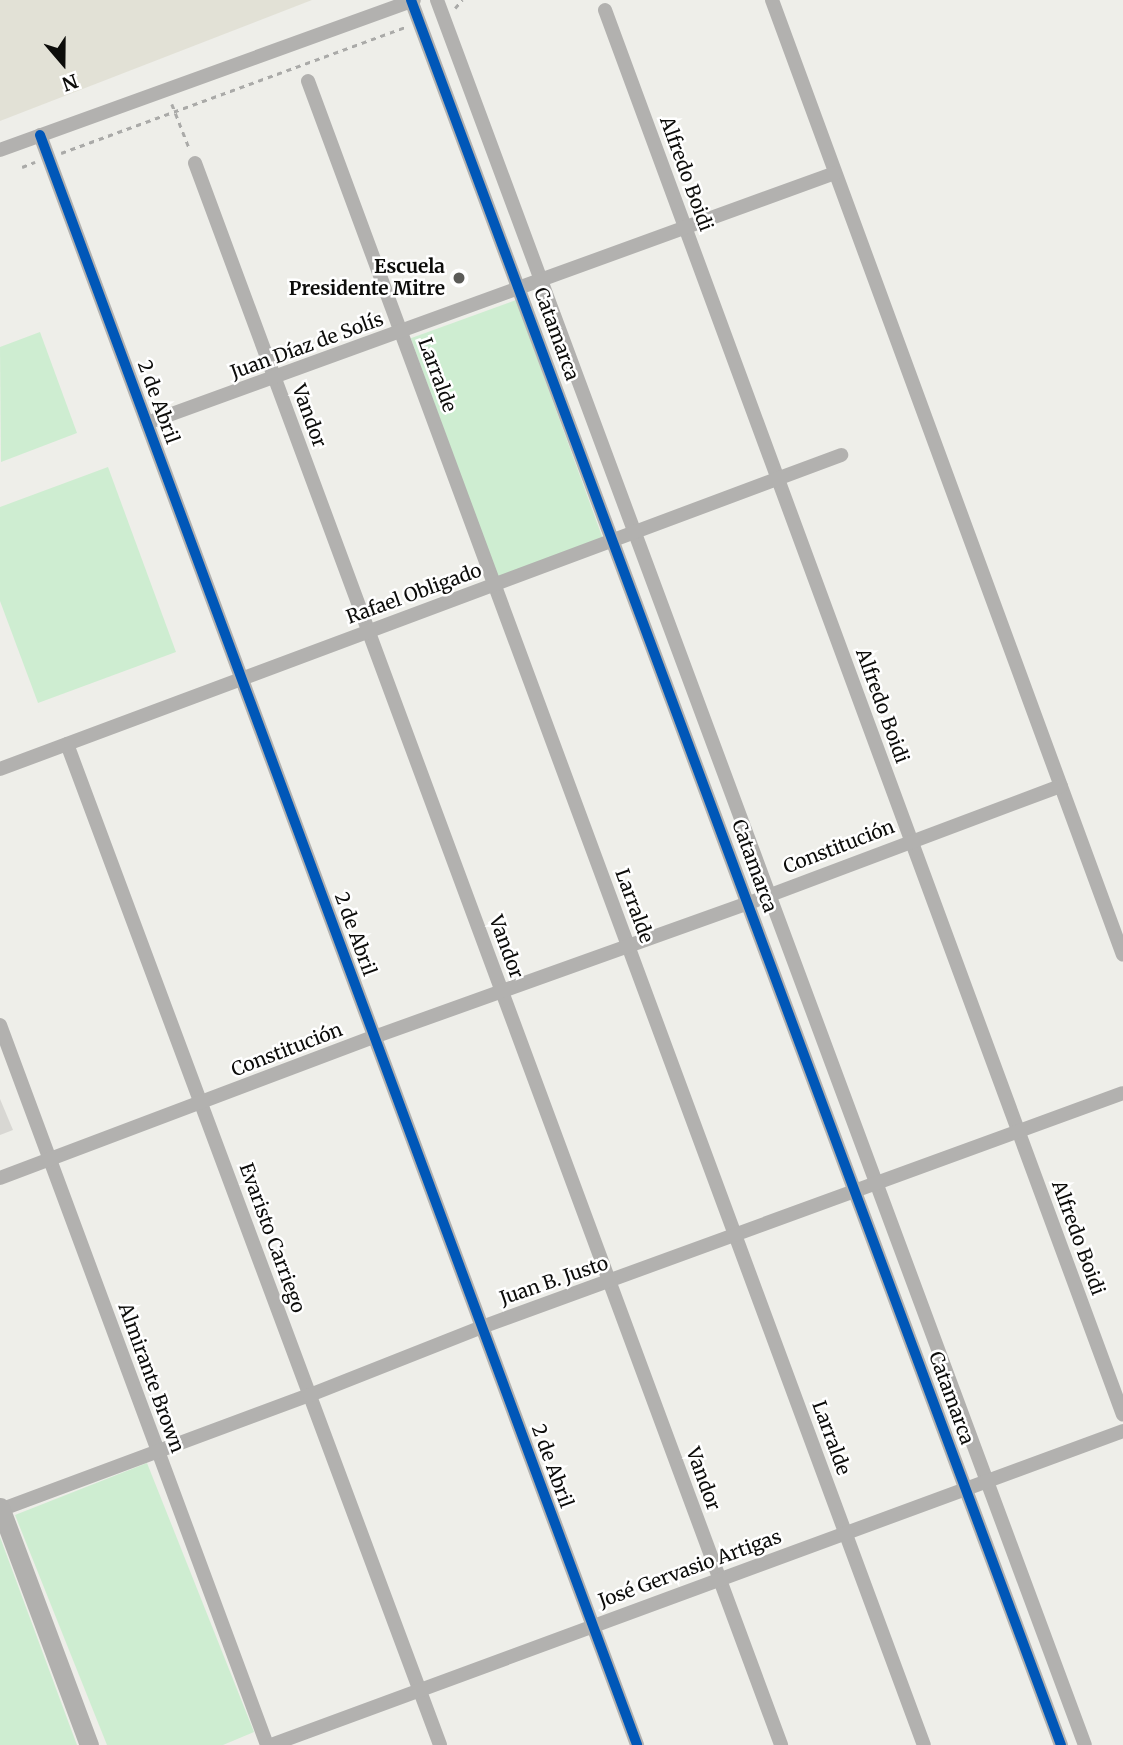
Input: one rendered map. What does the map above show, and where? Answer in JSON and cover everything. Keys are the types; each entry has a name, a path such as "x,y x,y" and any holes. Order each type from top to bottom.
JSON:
{"main road":[{"path":"0,1509 89,1745"},
{"path":"0,1537 77,1745"}],"street":[{"name":"Catamarca","path":"412,0 1061,1745"},
{"path":"0,150 412,0"},
{"name":"Catamarca","path":"437,0 1085,1745"},
{"path":"772,0 1123,955"},
{"name":"Alfredo Boidi","path":"605,10 1123,1415"},
{"name":"Larralde","path":"307,81 924,1745"},
{"name":"2 de Abril","path":"40,135 637,1745"},
{"name":"Vandor","path":"195,163 781,1745"},
{"name":"Juan Díaz de Solís","path":"147,423 835,173"},
{"name":"Rafael Obligado","path":"0,769 841,455"},
{"name":"Evaristo Carriego","path":"67,744 440,1745"},
{"name":"Constitución","path":"0,1178 374,1037 749,903 1060,786"},
{"name":"Almirante Brown","path":"0,1025 269,1745"},
{"name":"Juan B. Justo","path":"0,1509 310,1395 482,1327 1123,1093"},
{"name":"José Gervasio Artigas","path":"269,1745 719,1578 988,1483 1123,1431"}],"path":[{"path":"448,25 457,22 455,7 462,0"},
{"path":"22,167 402,27 411,28 416,37 426,33"},
{"path":"166,90 195,163"}],"shaded area":[{"path":"0,0 312,0 0,121"}],"green space":[{"path":"516,300 604,542 499,580 411,338"},
{"path":"40,332 77,433 1,462 0,347"},
{"path":"108,467 176,652 38,703 0,601 0,507"},
{"path":"147,1463 254,1732 223,1745 107,1745 15,1515"},
{"path":"0,1537 68,1721 77,1745 0,1745"}],"building":[{"path":"0,1099 13,1130 0,1135"}],"cycle path":[{"path":"411,0 1061,1745"},
{"path":"40,135 637,1745"}],"place":[{"name":"Escuela Presidente Mitre","path":"459,278"}]}
